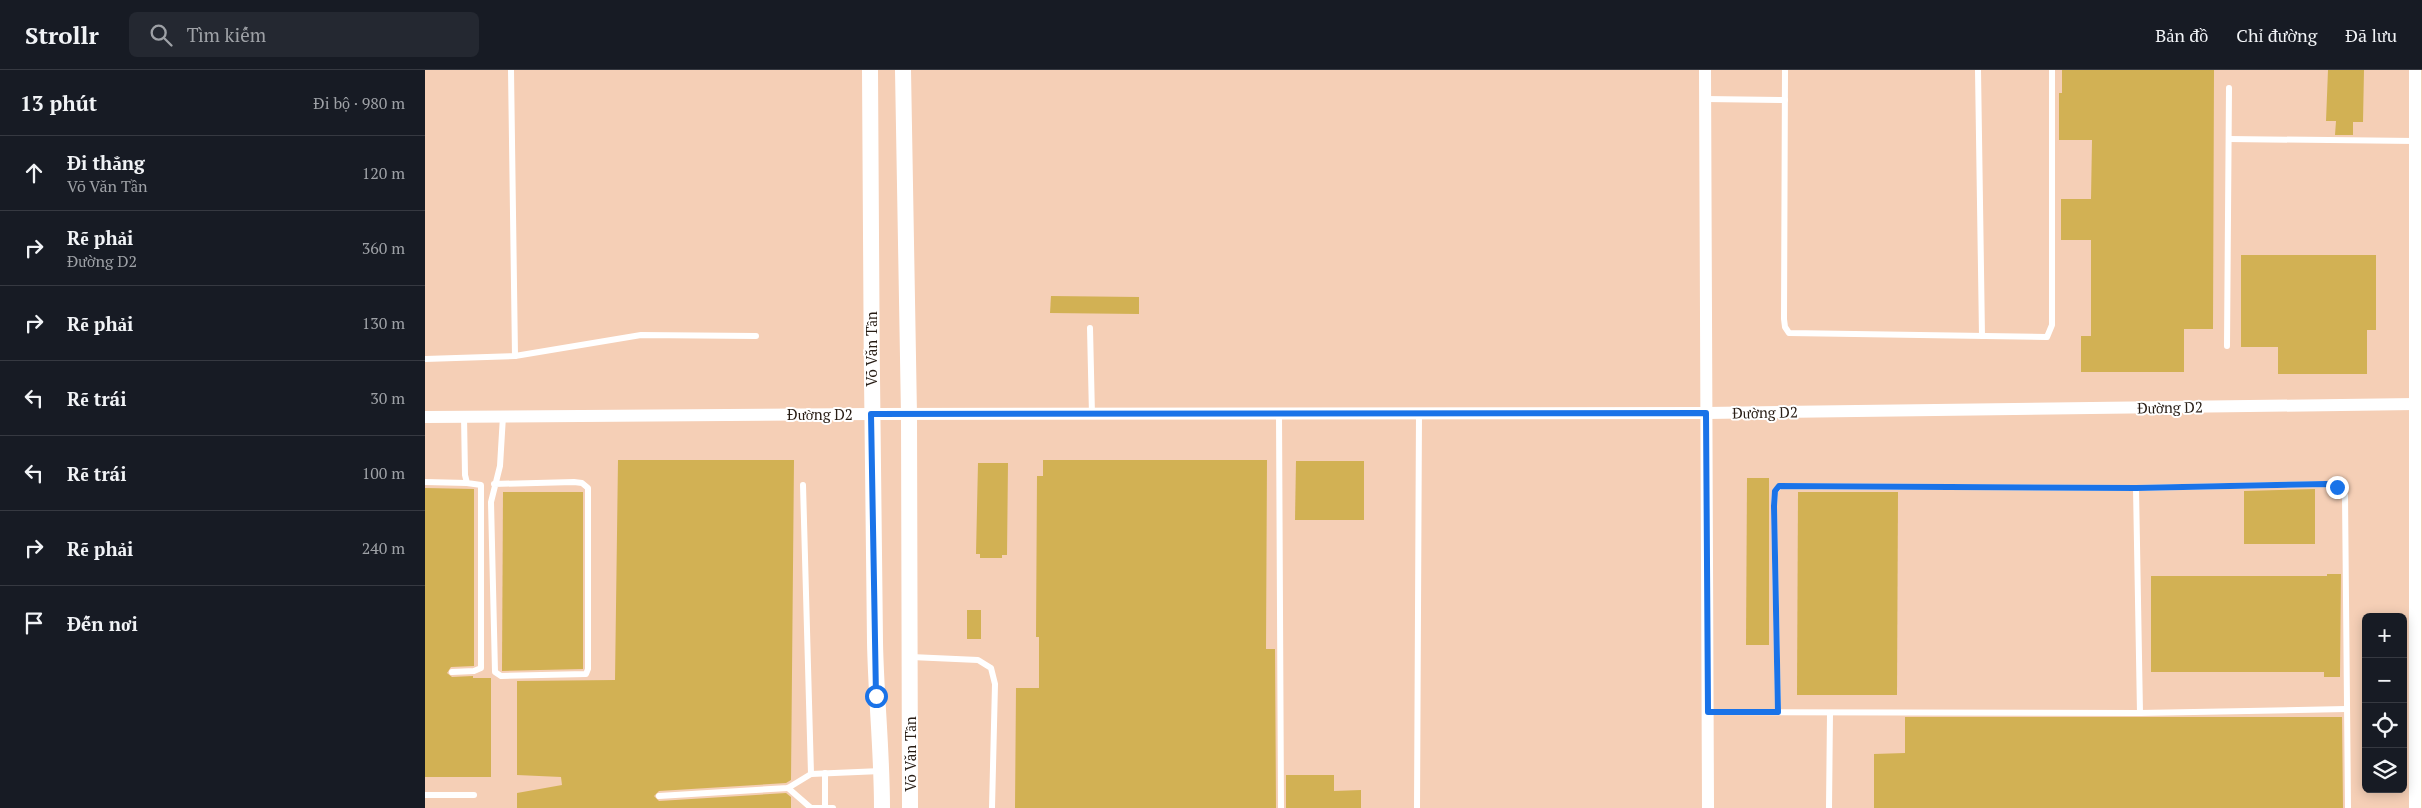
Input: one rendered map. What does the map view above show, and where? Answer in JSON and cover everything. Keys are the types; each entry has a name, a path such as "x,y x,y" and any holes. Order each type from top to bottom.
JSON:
{"street":[{"name":"Võ Văn Tần","path":"870,70 871,414 876,696 882,772 882,808"},
{"name":"Võ Văn Tần","path":"903,70 909,415 910,808"},
{"path":"1705,70 1708,808"},
{"path":"2415,70 2415,140 2419,226 2415,404 2419,453 2419,769 2415,808"},
{"name":"Đường D2","path":"425,417 871,414 1706,413 2415,404"}],"lane":[{"path":"511,70 515,356"},
{"path":"1785,70 1784,319 1785,327 1789,333 2047,337 2050,333 2052,70"},
{"path":"1978,70 1982,336"},
{"path":"2227,346 2229,88"},
{"path":"1706,99 1785,100"},
{"path":"2229,139 2415,140"},
{"path":"1090,328 1092,415"},
{"path":"425,359 515,356 641,335 756,336"},
{"path":"1279,414 1281,808"},
{"path":"1417,808 1419,414"},
{"path":"464,416 464,460 467,482"},
{"path":"494,484 574,482 581,483 588,488 588,662 586,674 501,676 495,672 491,502 494,484 500,466 503,416"},
{"path":"425,482 467,482 481,485 481,668 474,671 452,672"},
{"path":"1778,712 1774,506 1775,491 1779,486 2136,488 2326,484 2337,487 2345,495 2348,808"},
{"path":"803,485 811,774"},
{"path":"2136,488 2140,712"},
{"path":"909,657 978,660 991,668 995,684 992,808"},
{"path":"1708,712 2140,712 2347,709"},
{"path":"1829,808 1830,713"},
{"path":"659,796 788,788 811,774 882,772"},
{"path":"825,773 825,808"},
{"path":"788,788 811,808 833,808"},
{"path":"425,795 474,795"}],"shaded area":[{"path":"425,70 2422,70 2422,808 425,808"}],"building":[{"path":"2062,70 2214,70 2213,329 2184,329 2184,372 2081,372 2081,336 2091,336 2091,240 2061,240 2061,199 2091,199 2092,140 2059,140 2059,93 2062,93"},
{"path":"2328,70 2364,70 2363,122 2353,122 2353,135 2335,135 2336,121 2326,121"},
{"path":"2241,255 2376,255 2376,330 2367,330 2367,374 2278,374 2278,347 2241,347"},
{"path":"1051,296 1139,297 1139,314 1050,313"},
{"path":"618,460 794,460 791,780 786,783 659,791 654,796 659,801 786,793 791,797 791,808 517,808 517,793 562,785 561,777 517,775 517,681 615,680"},
{"path":"1043,460 1267,460 1266,649 1275,649 1276,808 1015,808 1016,688 1039,688 1039,637 1036,637 1037,476 1043,476"},
{"path":"1296,461 1364,461 1364,520 1295,520"},
{"path":"978,463 1008,463 1007,555 1002,555 1002,558 980,558 980,554 976,554"},
{"path":"1747,478 1769,478 1769,645 1746,645"},
{"path":"425,488 474,489 474,666 451,667 447,673 452,677 473,676 473,678 491,678 491,777 425,777"},
{"path":"2315,489 2315,544 2244,544 2244,491"},
{"path":"503,492 583,492 583,669 502,671"},
{"path":"1798,492 1898,492 1897,695 1797,695"},
{"path":"2327,574 2341,574 2340,677 2324,677 2324,672 2151,672 2151,576 2327,576"},
{"path":"967,610 981,610 981,639 967,639"},
{"path":"1905,717 2342,717 2343,808 1874,808 1874,754 1905,753"},
{"path":"1286,775 1334,775 1334,791 1361,790 1361,808 1286,808"}],"route":[{"path":"876,696 871,414 1706,413 1708,712 1778,712 1774,506 1775,491 1779,486 2136,488 2326,484 2337,487"}]}
